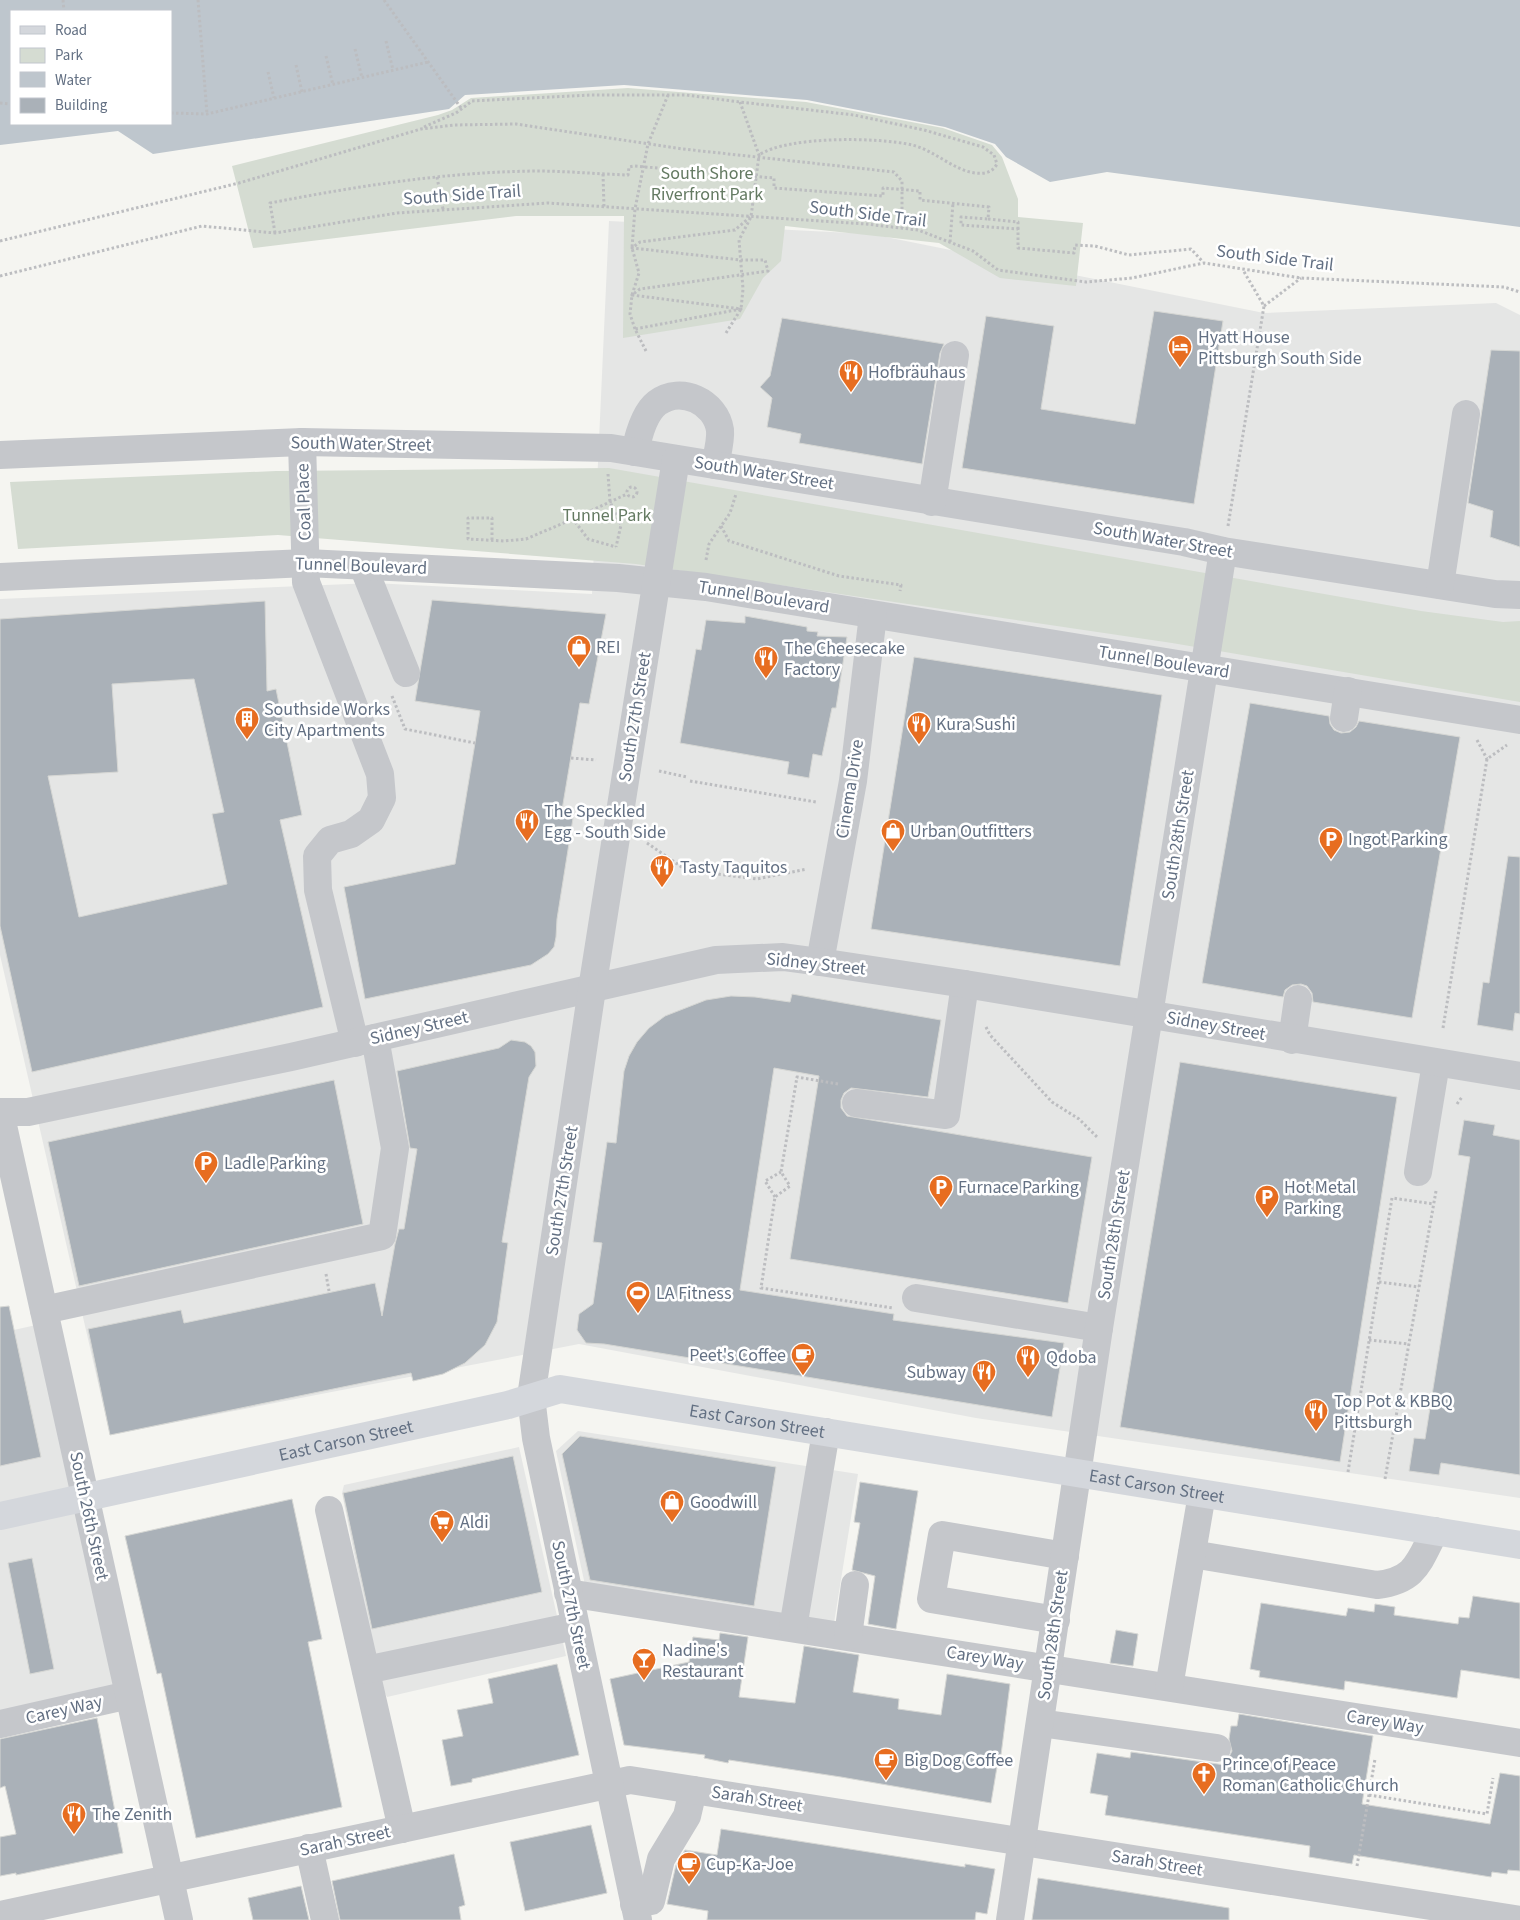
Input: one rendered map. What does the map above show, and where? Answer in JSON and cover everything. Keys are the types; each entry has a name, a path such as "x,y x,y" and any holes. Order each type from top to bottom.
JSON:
{"main road":[{"name":"East Carson Street","path":"0,1516 508,1405 560,1389 1520,1545"}],"street":[{"path":"932,502 955,355"},
{"path":"635,452 638,438 657,402 673,396 688,396 702,401 715,413 720,431 715,465"},
{"path":"1440,585 1466,414"},
{"name":"South Water Street","path":"0,455 302,442 611,448 1184,542 1225,540 1440,585 1520,595"},
{"name":"Coal Place","path":"44,1310 382,1236 395,1148 365,1041 318,890 318,856 330,840 351,834 371,820 382,798 381,782 380,774 306,582 302,442"},
{"name":"South 27th Street","path":"636,1912 536,1438 531,1397 592,990 676,459"},
{"name":"South 28th Street","path":"1010,1920 1099,1328 1225,540"},
{"name":"Tunnel Boulevard","path":"0,577 306,563 618,578 706,587 1348,691 1517,729"},
{"path":"363,566 406,673"},
{"name":"Cinema Drive","path":"820,962 853,782 873,615"},
{"path":"1344,718 1348,691"},
{"name":"Sidney Street","path":"0,1112 28,1112 365,1041 716,960 783,957 965,984 1292,1040 1520,1076"},
{"path":"848,1093 946,1115 965,984"},
{"path":"1292,1040 1298,999"},
{"path":"1428,1179 1436,1063"},
{"name":"South 26th Street","path":"0,1112 179,1920"},
{"path":"907,1304 1099,1328"},
{"path":"793,1628 826,1432"},
{"path":"1169,1687 1202,1494"},
{"path":"329,1510 402,1828"},
{"path":"1192,1554 1377,1585 1395,1583 1412,1573 1435,1531"},
{"path":"1056,1620 931,1599 942,1535 1065,1556"},
{"path":"848,1636 855,1585"},
{"name":"Carey Way","path":"568,1593 1049,1667 1520,1744"},
{"path":"366,1670 575,1626"},
{"name":"Carey Way","path":"0,1724 129,1695"},
{"path":"1040,1724 1217,1748"},
{"name":"Sarah Street","path":"0,1915 630,1780 1520,1920"},
{"path":"636,1912 651,1900 661,1859 687,1816 693,1790"},
{"path":"309,1848 325,1920"}],"path":[{"path":"198,0 207,114"},
{"path":"384,0 461,108"},
{"path":"386,41 393,70"},
{"path":"355,49 362,78"},
{"path":"326,56 333,85"},
{"path":"172,113 207,114 428,62"},
{"path":"296,65 302,92"},
{"path":"268,72 274,98"},
{"path":"0,241 239,183 421,129 456,113 472,102 590,95 668,95 854,115 924,130 983,147 994,155 997,164 994,169 986,174 972,173 934,153 912,145 839,140 787,144 770,148 759,156"},
{"path":"646,351 630,314 632,295 639,274 632,248 635,209 648,144 668,95"},
{"path":"726,333 741,309 743,289 739,240 751,217 759,156 740,102"},
{"path":"421,129 454,125 516,124 648,144 894,172 902,181 902,228"},
{"path":"275,233 270,203 360,185 437,177 536,171 628,175 629,167 634,166 774,178 774,188 883,196 883,188 920,191 920,200 989,206 988,219"},
{"path":"603,174 604,207"},
{"path":"437,177 442,209"},
{"name":"South Side Trail","path":"0,276 202,226 275,233 397,213 548,203 918,230 973,251 998,270 1086,282 1132,278 1204,263 1300,278 1504,286 1520,292"},
{"path":"950,242 953,203"},
{"path":"632,248 640,242 735,230 751,217"},
{"path":"1018,229 961,225 961,217 1018,222 1018,229 1018,248 1074,253 1075,245 1095,246 1129,255 1191,249 1204,263"},
{"path":"632,248 741,260 765,260 768,271 640,289 632,295"},
{"path":"1225,540 1264,306 1243,270"},
{"path":"1264,306 1300,278"},
{"path":"632,295 741,309"},
{"path":"635,329 741,309"},
{"path":"608,472 610,502 621,525 615,556"},
{"path":"705,566 709,544 730,513 738,488"},
{"path":"492,540 492,518 468,518 468,539 492,540 526,539 627,494"},
{"path":"573,519 588,539 616,547"},
{"path":"721,526 729,541 838,576 902,586 899,598"},
{"path":"1443,1028 1487,759 1517,729"},
{"path":"1473,732 1487,759"},
{"path":"571,758 596,760"},
{"path":"659,771 688,777"},
{"path":"690,781 816,802"},
{"path":"647,843 686,870 757,879 806,869"},
{"path":"982,1020 990,1035 1026,1076 1052,1102 1079,1119 1098,1138"},
{"path":"775,1197 790,1186 781,1172 797,1077 848,1093"},
{"path":"1456,1105 1462,1097"},
{"path":"781,1172 765,1181 775,1197 761,1288 907,1304"},
{"path":"1384,1479 1434,1204 1428,1179"},
{"path":"1348,1472 1392,1198 1434,1204"},
{"path":"1378,1282 1419,1287"},
{"path":"1370,1340 1408,1344"},
{"path":"1357,1866 1375,1759"},
{"path":"1369,1795 1487,1814 1493,1778"}],"shaded area":[{"path":"609,221 871,234 1264,313 1496,303 1520,315 1520,1498 976,1418 579,1344 110,1435 0,955 0,599 373,583 592,594"},
{"path":"50,1322 130,1699 0,1726 0,1333"},
{"name":"Goodwill","path":"578,1431 858,1474 834,1623 585,1585 556,1451"},
{"name":"Aldi","path":"519,1447 566,1656 387,1697 380,1685 342,1493 344,1485"}],"green space":[{"name":"South Shore Riverfront Park","path":"628,88 806,102 943,128 992,145 1002,157 1018,199 1018,217 1083,223 1076,286 1000,278 939,243 785,226 781,261 763,278 740,319 623,338 624,216 516,216 253,248 232,166 438,115 452,110 471,98"},
{"name":"Tunnel Park","path":"609,468 1421,611 1503,622 1520,621 1520,702 1172,643 636,564 278,535 18,549 10,482 276,471"}],"water":[{"path":"0,0 1520,0 1520,227 1107,172 1050,182 1006,157 995,144 945,127 807,100 624,85 465,95 449,109 153,154 118,131 0,145"}],"building":[{"name":"Hyatt House Pittsburgh South Side","path":"1154,311 1223,321 1194,504 962,468 986,316 1054,326 1041,409 1135,424"},
{"name":"Hofbräuhaus","path":"782,318 944,344 940,353 922,464 799,443 801,434 767,427 772,398 760,387 770,376"},
{"path":"1491,350 1520,351 1520,547 1490,537 1493,511 1468,503"},
{"path":"432,600 606,614 589,704 580,703 562,810 574,812 557,919 556,937 554,947 548,954 531,965 365,999 344,887 455,864 480,711 415,701"},
{"path":"265,601 267,691 276,689 302,815 280,820 323,1007 32,1072 0,926 0,619","holes":["194,679 224,812 212,814 227,884 79,917 48,776 118,772 112,684"]},
{"name":"The Cheesecake Factory","path":"745,616 807,627 807,631 818,632 817,636 847,637 836,708 832,708 822,756 813,754 809,778 787,774 789,762 680,743 696,649 701,650 706,620 745,623"},
{"path":"914,657 1162,695 1120,966 871,929"},
{"name":"Ingot Parking","path":"1250,703 1329,716 1330,724 1334,730 1341,733 1350,732 1359,721 1460,737 1412,1018 1313,1002 1312,993 1307,986 1301,984 1292,985 1285,990 1283,997 1202,983"},
{"path":"1508,856 1520,857 1520,1014 1515,1013 1513,1031 1477,1025 1483,982 1489,983"},
{"path":"792,994 941,1020 928,1097 851,1088 844,1093 841,1100 841,1108 847,1116 1092,1157 1068,1303 790,1259 819,1076 774,1068 740,1290 894,1314 893,1320 1064,1343 1052,1417 604,1344 586,1343 577,1330 579,1314 593,1304 602,1243 593,1242 607,1142 616,1143 624,1071 629,1056 637,1042 649,1028 665,1016 706,1000 731,996 790,1002"},
{"path":"511,1040 525,1042 531,1046 535,1052 536,1066 529,1077 502,1242 508,1243 497,1322 485,1345 465,1363 443,1374 413,1381 411,1373 110,1435 88,1329 181,1310 184,1323 375,1283 382,1316 395,1244 399,1229 404,1229 417,1149 410,1148 397,1071 499,1048"},
{"name":"Hot Metal Parking","path":"1180,1062 1397,1097 1340,1462 1120,1427"},
{"name":"Ladle Parking","path":"334,1080 363,1224 79,1286 48,1142"},
{"path":"1464,1120 1495,1125 1493,1135 1520,1140 1520,1475 1441,1463 1439,1475 1409,1471 1414,1438 1425,1439 1470,1157 1458,1155"},
{"path":"9,1306 41,1457 0,1466 0,1307"},
{"name":"Goodwill","path":"580,1436 776,1467 754,1606 590,1580 562,1454"},
{"name":"Aldi","path":"513,1456 542,1592 372,1629 343,1493"},
{"path":"860,1482 918,1491 896,1629 868,1624 875,1576 852,1570 860,1523 854,1522"},
{"path":"292,1499 322,1639 308,1642 342,1807 196,1838 161,1673 157,1674 125,1536"},
{"path":"32,1558 54,1669 30,1674 8,1563"},
{"path":"1473,1596 1520,1603 1520,1679 1461,1670 1457,1698 1345,1681 1344,1690 1259,1677 1260,1671 1250,1669 1261,1603 1346,1616 1348,1608 1374,1612 1375,1604 1395,1607 1394,1615 1458,1624 1459,1617 1469,1618"},
{"path":"1116,1630 1138,1634 1133,1666 1110,1663"},
{"path":"720,1633 748,1637 739,1697 795,1703 804,1646 859,1655 853,1692 899,1699 898,1709 941,1715 947,1674 1010,1684 1001,1755 999,1755 991,1803 841,1777 729,1760 728,1763 704,1758 705,1755 624,1745 610,1679 689,1662 693,1637 719,1640"},
{"path":"557,1664 579,1755 472,1779 472,1782 451,1786 442,1740 463,1736 457,1710 493,1703 488,1679"},
{"path":"1239,1714 1373,1736 1362,1804 1490,1824 1500,1773 1520,1776 1520,1871 1508,1870 1507,1874 1492,1872 1491,1877 1354,1855 1352,1864 1309,1857 1310,1846 1105,1815 1108,1796 1090,1793 1097,1753 1130,1758 1131,1752 1225,1765 1232,1751 1229,1739 1231,1726 1237,1726"},
{"path":"97,1718 123,1853 16,1875 16,1873 0,1876 0,1837 16,1834 5,1786 0,1788 0,1739"},
{"path":"591,1825 607,1893 525,1911 510,1842"},
{"path":"721,1829 965,1867 965,1864 995,1869 987,1914 976,1912 975,1920 707,1920 708,1911 667,1904 676,1865 685,1850 717,1855"},
{"path":"454,1854 465,1905 459,1907 461,1920 340,1920 332,1881"},
{"path":"1038,1878 1229,1908 1229,1920 1032,1920"},
{"path":"301,1886 309,1920 253,1920 248,1898"}],"place":[{"name":"Hyatt House Pittsburgh South Side","path":"1180,368"},
{"name":"Hofbräuhaus","path":"851,393"},
{"name":"REI","path":"579,668"},
{"name":"The Cheesecake Factory","path":"766,679"},
{"name":"Southside Works City Apartments","path":"247,740"},
{"name":"Kura Sushi","path":"919,745"},
{"name":"The Speckled Egg - South Side","path":"527,842"},
{"name":"Urban Outfitters","path":"893,852"},
{"name":"Ingot Parking","path":"1331,860"},
{"name":"Tasty Taquitos","path":"662,888"},
{"name":"Ladle Parking","path":"206,1184"},
{"name":"Furnace Parking","path":"941,1208"},
{"name":"Hot Metal Parking","path":"1267,1218"},
{"name":"LA Fitness","path":"638,1314"},
{"name":"Peet's Coffee","path":"803,1376"},
{"name":"Qdoba","path":"1028,1378"},
{"name":"Subway","path":"984,1393"},
{"name":"Top Pot & KBBQ Pittsburgh","path":"1316,1432"},
{"name":"Goodwill","path":"672,1523"},
{"name":"Aldi","path":"442,1543"},
{"name":"Nadine's Restaurant","path":"644,1681"},
{"name":"Big Dog Coffee","path":"886,1781"},
{"name":"Prince of Peace Roman Catholic Church","path":"1204,1795"},
{"name":"The Zenith","path":"74,1835"},
{"name":"Cup-Ka-Joe","path":"689,1885"}]}
